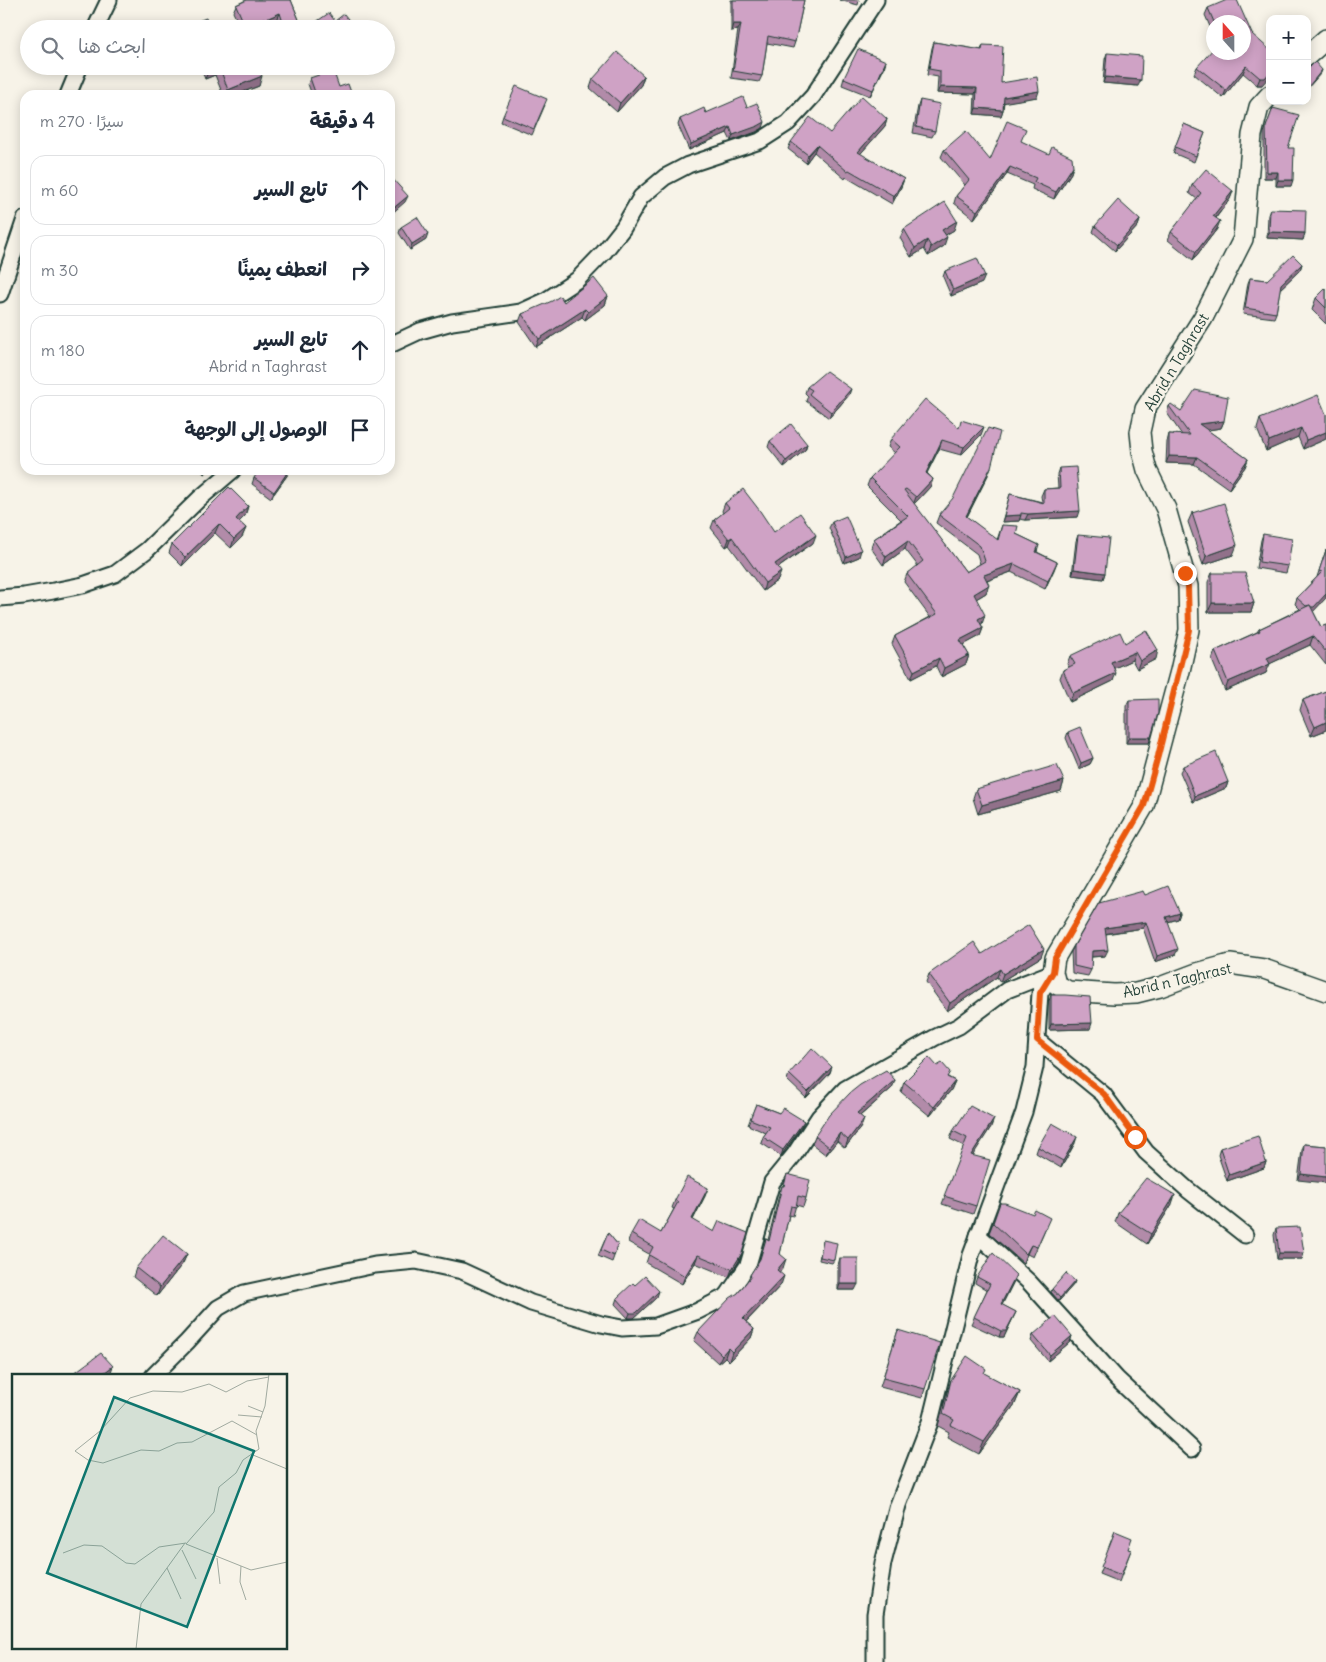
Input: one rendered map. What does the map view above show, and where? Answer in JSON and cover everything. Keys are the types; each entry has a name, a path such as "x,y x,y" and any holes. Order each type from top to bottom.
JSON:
{"street":[{"path":"99,20 109,0"},
{"path":"395,344 420,331 444,324 521,312 545,301 577,280 604,252 622,228 641,197 664,177 688,165 760,142 788,122 813,96 876,0"},
{"path":"1311,53 1326,40"},
{"path":"70,90 76,75"},
{"name":"Abrid n Taghrast","path":"1266,99 1259,107 1252,135 1243,239 1203,318 1145,409 1140,432 1147,470 1166,509 1188,586 1189,630 1180,671 1144,806 1055,958 1053,972 1056,984 1068,991 1114,994 1136,993 1197,972 1230,964 1264,969 1326,990"},
{"path":"0,294 20,234"},
{"path":"0,598 83,585 115,574 147,550 226,475"},
{"path":"875,1662 875,1614 883,1563 898,1505 930,1422 971,1255 1024,1112 1035,1067 1040,993 1053,972"},
{"path":"155,1374 218,1308 244,1293 375,1265 416,1261 462,1271 531,1303 601,1324 622,1328 656,1326 698,1311 727,1296 748,1264 772,1182 794,1155 819,1117 845,1089 934,1038 959,1026 1007,990 1053,972"},
{"path":"1037,1040 1104,1094 1146,1152 1188,1190 1245,1235"},
{"path":"978,1234 1029,1282 1117,1378 1192,1449"}],"building":[{"path":"247,0 291,0 299,20 282,20 280,13 264,20 264,18 259,20 242,20 236,5"},
{"path":"733,0 804,0 795,42 768,36 762,76 733,71 741,24 733,24"},
{"path":"1227,0 1237,0 1244,15 1211,15 1208,8"},
{"path":"329,13 334,20 319,20"},
{"path":"344,14 349,20 336,20"},
{"path":"1251,32 1266,46 1265,78 1260,78 1246,66 1226,90 1197,67 1206,57 1206,60 1251,60"},
{"path":"934,42 982,50 983,45 1003,46 1001,83 1037,77 1039,91 1004,97 1003,110 976,108 977,88 940,87 940,71 929,69"},
{"path":"858,49 886,61 873,90 844,78"},
{"path":"617,52 644,76 620,103 593,79"},
{"path":"1107,53 1142,56 1141,80 1105,77"},
{"path":"1315,62 1322,70 1311,84 1311,66"},
{"path":"222,75 262,75 262,76 228,90"},
{"path":"319,75 335,75 339,87 348,84 350,90 314,90 310,78"},
{"path":"516,86 547,99 534,129 503,116"},
{"path":"862,96 887,119 858,152 904,179 894,196 849,170 847,171 817,145 808,155 791,142 810,117 830,133"},
{"path":"743,97 747,107 757,103 765,122 733,135 730,127 691,144 680,119 704,108 706,113"},
{"path":"920,100 940,104 935,131 916,127"},
{"path":"1273,108 1299,115 1288,148 1294,148 1293,180 1278,180 1278,172 1267,172 1266,127"},
{"path":"1007,121 1026,129 1021,141 1049,154 1052,147 1072,157 1073,166 1056,192 1034,182 1036,178 1010,167 977,211 956,196 969,180 944,150 966,131 990,160"},
{"path":"1184,124 1205,133 1196,156 1175,147"},
{"path":"1206,169 1233,191 1213,216 1220,221 1196,252 1171,232 1201,193 1192,185"},
{"path":"395,182 408,196 395,207"},
{"path":"1118,200 1140,220 1117,245 1095,226"},
{"path":"945,202 957,221 942,230 947,237 931,247 927,240 915,248 904,229"},
{"path":"1270,209 1306,210 1305,233 1269,232"},
{"path":"417,217 428,234 412,244 401,227"},
{"path":"1293,255 1302,264 1281,284 1276,313 1245,308 1250,278 1267,280"},
{"path":"977,258 985,276 953,290 945,271"},
{"path":"594,278 608,296 588,312 585,309 539,339 522,314 560,296 564,302"},
{"path":"1326,288 1326,308 1316,298"},
{"path":"826,371 851,389 831,412 809,394 812,390 807,387"},
{"path":"1195,390 1228,397 1224,421 1199,424 1248,459 1232,482 1197,457 1169,456 1169,434 1190,435 1169,406 1171,404 1181,411"},
{"path":"1318,395 1326,414 1326,432 1306,440 1301,428 1269,441 1260,419"},
{"path":"925,399 959,428 961,420 984,427 964,447 942,440 926,473 933,479 916,497 906,489 904,490 966,572 985,561 980,546 939,515 953,498 988,428 1000,432 991,467 966,516 998,540 1002,525 1018,526 1016,534 1039,545 1036,552 1057,562 1048,581 1014,564 984,575 989,585 974,594 985,615 978,619 983,628 960,640 969,655 944,668 939,658 914,671 895,636 937,614 907,574 923,561 908,541 886,557 874,539 908,516 870,478 900,447 891,439"},
{"path":"791,424 807,444 786,461 770,441"},
{"path":"1076,467 1080,511 1021,513 1021,515 1004,516 1010,494 1044,503 1044,489 1060,488 1059,468"},
{"path":"256,475 286,475 274,492 254,478"},
{"path":"229,487 248,506 236,519 246,528 234,539 219,524 185,557 172,544"},
{"path":"743,489 774,532 800,513 816,535 775,564 781,572 765,583 732,537 729,539 714,520 729,508 725,503"},
{"path":"1224,503 1237,545 1206,556 1192,513"},
{"path":"846,516 861,550 846,557 832,522"},
{"path":"1263,534 1292,539 1288,566 1259,562"},
{"path":"1078,535 1109,538 1105,573 1074,569"},
{"path":"1326,550 1326,594 1314,607 1306,606 1297,598 1322,572 1319,571"},
{"path":"1212,573 1245,573 1254,603 1212,603"},
{"path":"1310,605 1321,627 1326,625 1326,652 1313,636 1267,658 1270,664 1228,682 1215,651 1260,631 1259,629"},
{"path":"1146,630 1158,650 1140,661 1135,652 1111,662 1116,673 1073,693 1063,670 1075,664 1070,656 1120,632 1125,643"},
{"path":"1326,691 1326,722 1315,727 1303,700"},
{"path":"1158,699 1158,713 1151,737 1129,737 1129,700"},
{"path":"1080,727 1093,758 1081,763 1068,732"},
{"path":"1216,752 1228,782 1195,796 1183,766"},
{"path":"1057,765 1064,781 982,805 976,789"},
{"path":"1168,886 1180,913 1166,917 1178,949 1157,956 1146,922 1105,928 1108,950 1092,951 1091,970 1074,966 1074,946 1099,903 1143,891 1145,895"},
{"path":"1029,925 1044,949 1003,974 1000,969 950,1003 929,974 974,942 982,954"},
{"path":"1051,995 1090,997 1092,1023 1051,1024"},
{"path":"812,1048 832,1067 808,1092 789,1074"},
{"path":"929,1057 937,1066 942,1063 950,1072 947,1077 955,1081 934,1107 904,1082"},
{"path":"886,1070 895,1080 857,1113 864,1119 848,1140 840,1133 829,1147 815,1136 829,1115 850,1093"},
{"path":"756,1104 779,1113 783,1108 804,1121 783,1150 763,1137 770,1127 750,1119"},
{"path":"970,1106 994,1119 971,1155 990,1160 976,1206 944,1196 967,1138 953,1131"},
{"path":"1052,1123 1077,1137 1063,1161 1038,1147"},
{"path":"1258,1136 1266,1162 1229,1175 1220,1148"},
{"path":"1304,1144 1326,1146 1326,1177 1301,1174"},
{"path":"787,1174 810,1180 806,1198 798,1196 796,1207 791,1206 780,1254 786,1259 777,1270 784,1276 743,1319 754,1329 732,1352 728,1348 722,1355 698,1332 730,1298 738,1293 751,1276 760,1259 766,1239 769,1241 782,1186 784,1186"},
{"path":"687,1177 708,1188 692,1219 714,1232 719,1221 748,1233 742,1253 732,1269 698,1255 685,1276 649,1255 653,1247 631,1234 639,1220 661,1233 678,1202 675,1200"},
{"path":"1146,1178 1175,1195 1151,1234 1118,1213"},
{"path":"1000,1203 1005,1203 1033,1214 1035,1210 1050,1218 1037,1247 1031,1245 1026,1254 993,1223"},
{"path":"1300,1227 1304,1253 1279,1253 1276,1228"},
{"path":"608,1233 618,1245 614,1256 601,1250"},
{"path":"163,1235 187,1254 160,1287 136,1268"},
{"path":"823,1240 837,1243 834,1260 820,1257"},
{"path":"993,1253 1016,1275 1001,1304 1016,1312 1006,1331 1001,1331 974,1317 990,1284 977,1277"},
{"path":"840,1258 858,1258 858,1284 840,1284"},
{"path":"1066,1273 1075,1281 1060,1298 1052,1289"},
{"path":"645,1276 659,1291 636,1313 630,1313 617,1298 633,1283 635,1285"},
{"path":"1055,1316 1072,1336 1050,1355 1033,1335"},
{"path":"898,1330 940,1343 925,1389 883,1378"},
{"path":"101,1353 113,1366 103,1374 73,1374"},
{"path":"967,1356 986,1369 984,1373 1020,1392 984,1442 951,1425 954,1420 943,1414 951,1380"},
{"path":"1115,1531 1132,1538 1128,1549 1131,1550 1121,1575 1101,1567"}],"route":[{"path":"1135,1137 1104,1094 1037,1040 1040,993 1053,972 1055,958 1144,806 1189,630 1188,586 1185,573"}]}
